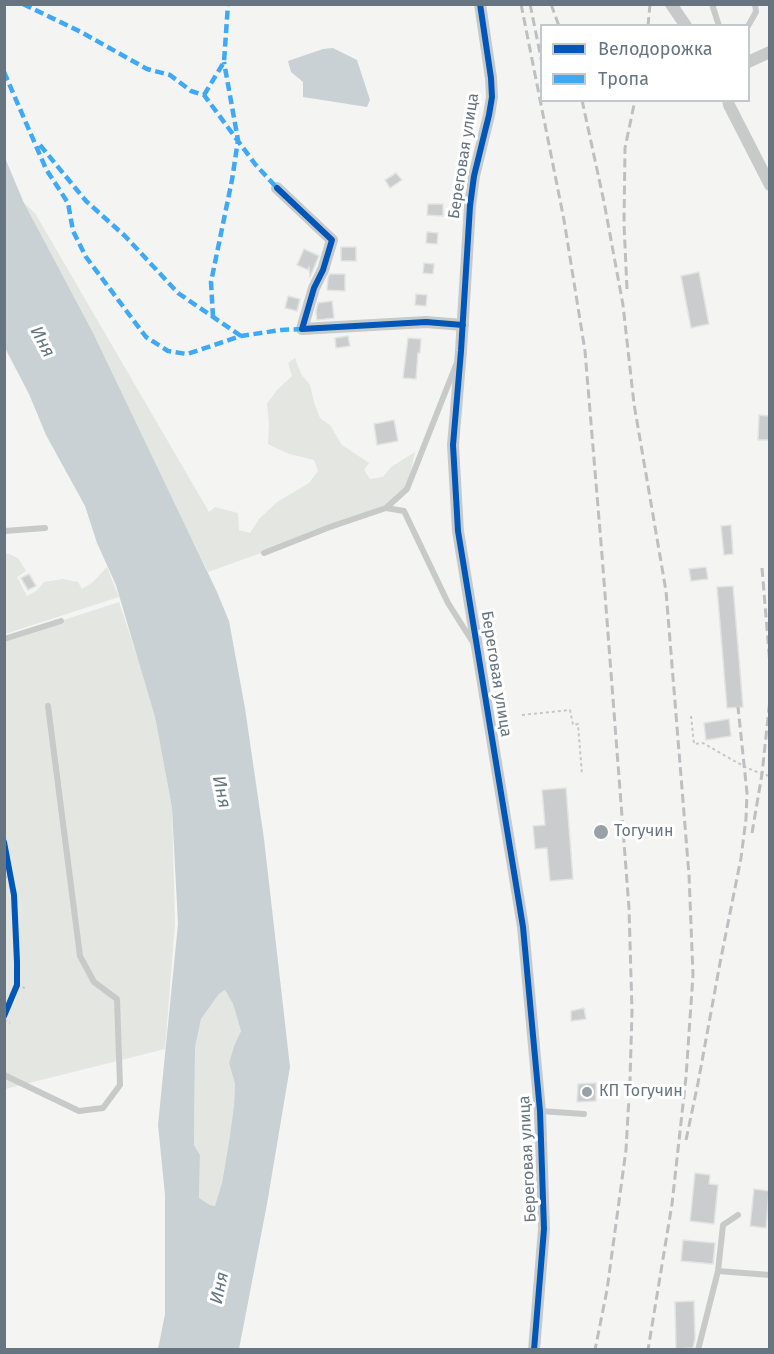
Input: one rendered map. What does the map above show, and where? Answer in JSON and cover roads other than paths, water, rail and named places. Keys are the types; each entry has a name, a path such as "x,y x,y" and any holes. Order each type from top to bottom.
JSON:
{"street":[{"name":"Береговая улица","path":"480,4 492,97 474,176 470,206 453,445 458,531 523,927 540,1111 544,1229 534,1350"},
{"path":"671,4 685,24"},
{"path":"750,61 770,52"},
{"path":"728,102 770,185"},
{"path":"277,188 332,240 302,329 426,322 463,325"}],"lane":[{"path":"712,4 718,24"},
{"path":"749,24 756,12 755,4"},
{"path":"264,552 386,508 407,489 461,351"},
{"path":"386,508 404,511 448,603 479,652"},
{"path":"4,531 45,528"},
{"path":"4,639 61,621"},
{"path":"4,1075 79,1111 103,1108 120,1085 117,999 94,982 80,956 48,706"},
{"path":"540,1111 584,1114"},
{"path":"698,1350 718,1271 723,1225 738,1215"},
{"path":"718,1271 770,1275"}],"water":[{"path":"333,48 357,60 370,100 367,107 303,97 303,82 291,72 288,61 323,49"},
{"name":"Иня","path":"5,158 24,203 93,333 229,621 245,708 264,839 290,1067 239,1349 158,1349 165,1314 165,1195 158,1125 178,924 172,808 155,717 116,585 97,543 85,506 46,435 29,394 5,348","holes":["225,990 233,1004 241,1031 229,1063 235,1084 234,1105 222,1183 215,1206 199,1198 200,1155 194,1145 195,1048 201,1019 219,994"]}],"railway":[{"path":"521,4 540,99"},
{"path":"530,4 540,53"},
{"path":"551,4 558,24"},
{"path":"648,24 650,4"},
{"path":"541,102 564,220 585,351 629,908 632,1011 626,1150 607,1290 595,1350"},
{"path":"582,102 623,305 634,404 666,591 689,875 693,975 686,1077 672,1204 648,1350"},
{"path":"627,289 624,224 625,148 635,102"},
{"path":"762,568 770,665"},
{"path":"752,833 762,774 770,699"},
{"path":"686,1140 741,858 746,819 747,793 738,707"}],"place":[{"name":"Тогучин","path":"601,832"},
{"name":"КП Тогучин","path":"587,1092"}]}
